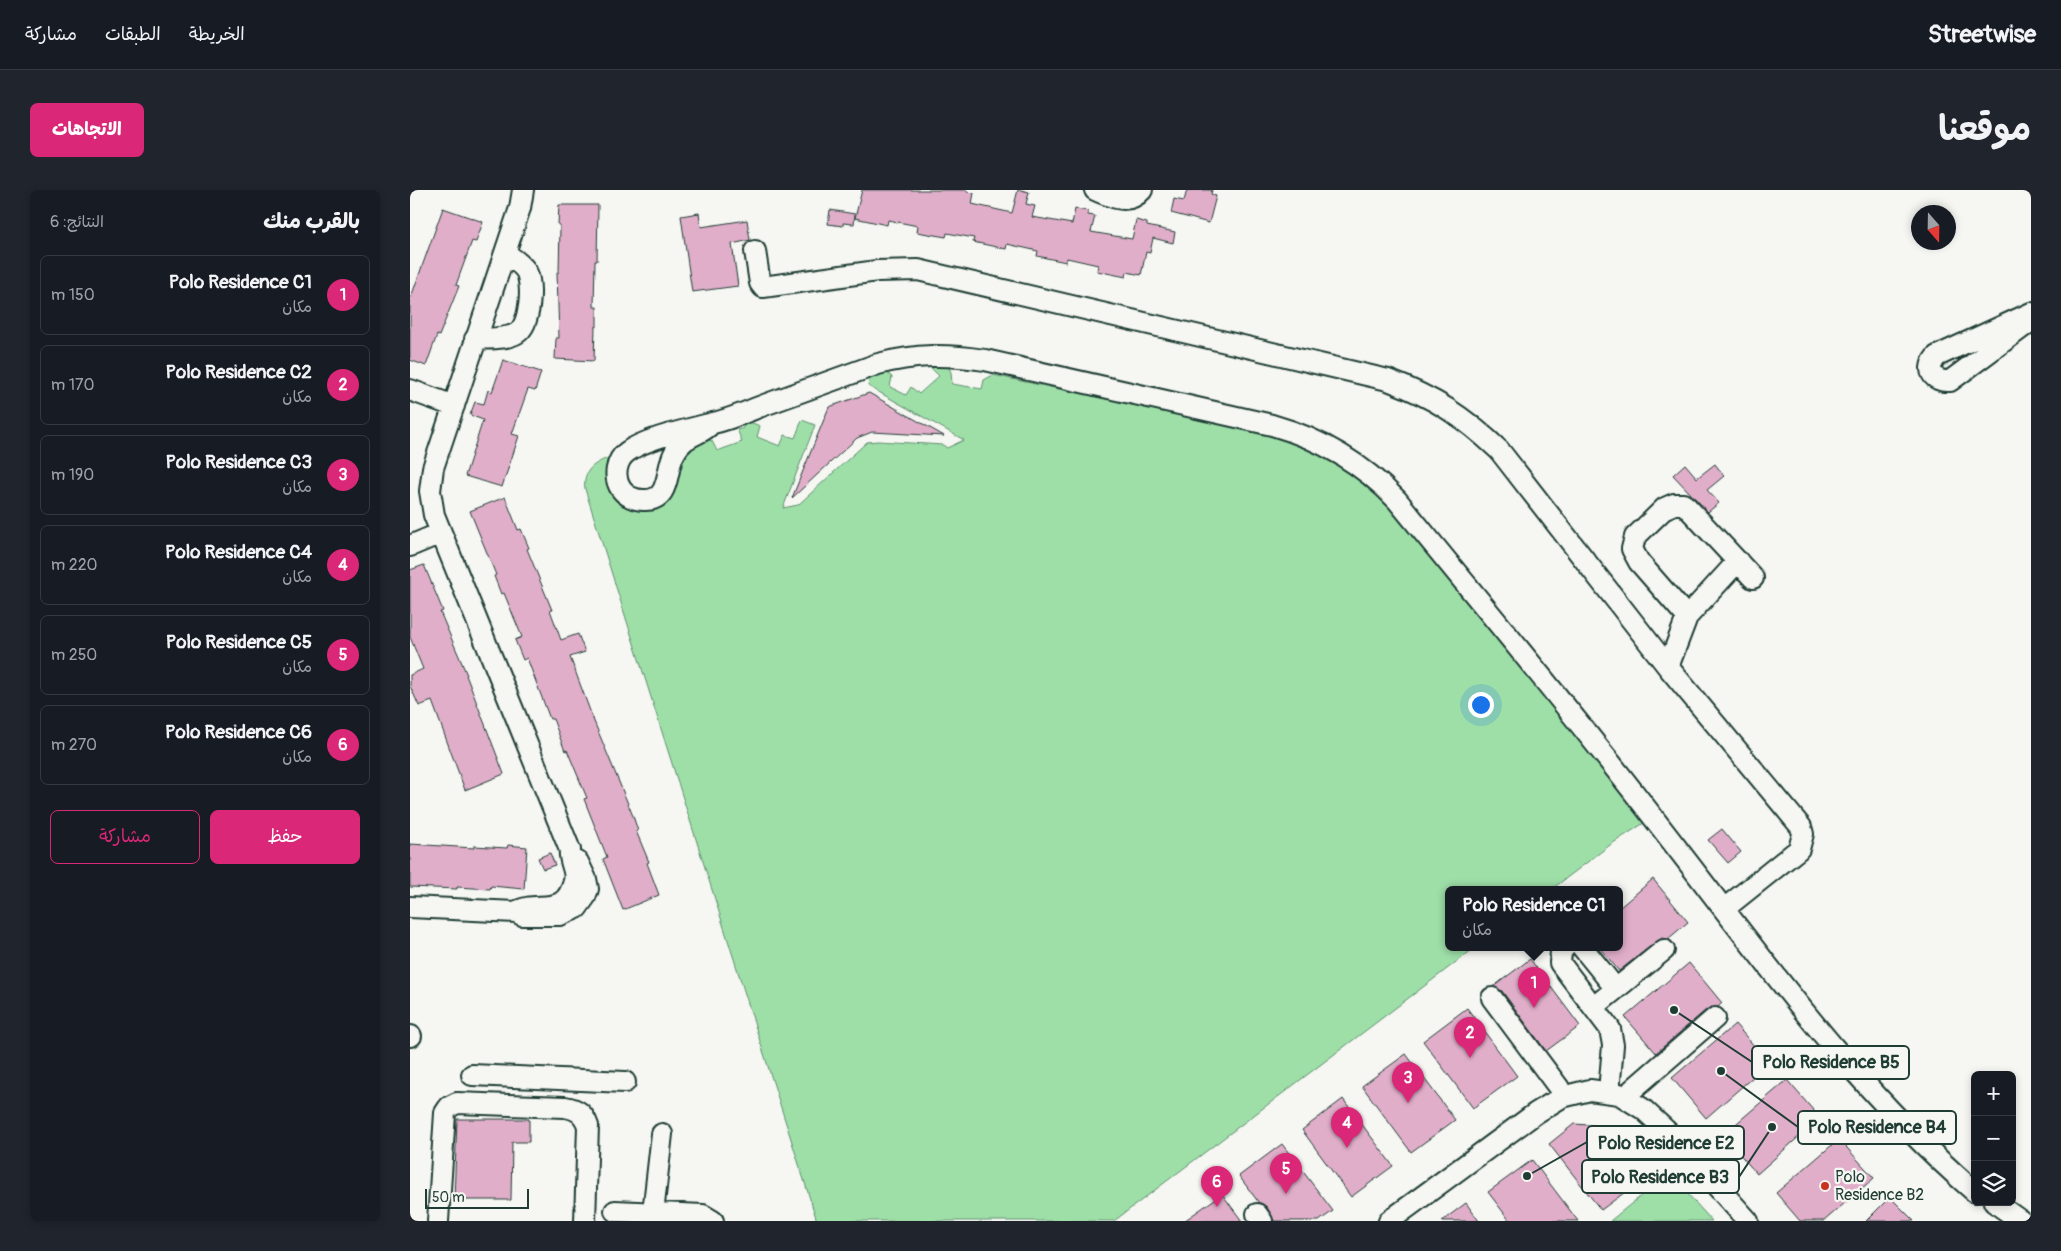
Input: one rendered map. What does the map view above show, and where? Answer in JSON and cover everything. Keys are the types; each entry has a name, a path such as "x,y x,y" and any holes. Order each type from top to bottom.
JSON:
{"street":[{"path":"410,907 516,912 524,908 551,907 565,898 572,886 575,874 570,850 441,533 431,503 430,479 520,208 523,190"},
{"path":"1095,190 1119,200 1129,199 1138,195 1142,190"},
{"path":"755,252 760,283 763,287 877,271 918,270 1388,380 1419,392 1448,408 1475,427 1499,450 1668,667 1796,821 1803,834 1802,842 1794,855 1724,909"},
{"path":"475,339 510,336 520,330 526,322 530,286 529,278 523,266 505,253"},
{"path":"2031,313 1937,356 1931,362 1931,370 1935,377 1942,381 1950,381 2031,320"},
{"path":"711,424 667,435 629,450 619,461 617,468 616,476 622,490 637,500 648,500 657,496 665,487 670,464 677,449 689,437 711,424 878,364 904,358 931,355 958,356 984,360 1272,425 1312,439 1351,460 1397,500 1658,823 1827,1039 1878,1098 1932,1154 1971,1188"},
{"path":"410,390 454,406"},
{"path":"1687,617 1634,555 1633,543 1639,533 1669,505 1683,504 1753,578"},
{"path":"410,546 441,533"},
{"path":"1668,667 1687,617 1738,561"},
{"path":"1595,1006 1664,950"},
{"path":"1562,951 1560,963 1606,1021 1613,1037 1610,1080"},
{"path":"1585,951 1616,989"},
{"path":"1492,998 1559,1088"},
{"path":"1632,1090 1714,1018"},
{"path":"472,1075 625,1082"},
{"path":"1507,1133 1528,1112 1559,1088 1579,1080 1589,1079 1610,1080 1632,1090 1656,1112 1672,1135"},
{"path":"565,1107 567,1080"},
{"path":"1389,1221 1507,1133 1562,1097 1590,1090 1610,1091 1628,1098 1644,1109 1672,1135 1748,1221"},
{"path":"438,1221 445,1113 449,1107 462,1103 565,1107 582,1114 588,1126 585,1221"},
{"path":"653,1213 662,1134"},
{"path":"1988,1206 2005,1221"},
{"path":"2000,1206 2021,1221"},
{"path":"615,1211 703,1215 712,1221"}],"green space":[{"path":"931,365 948,366 951,372 952,384 982,389 984,380 993,375 1276,435 1305,444 1347,467 1400,514 1644,823 1610,845 1556,886 1445,886 1445,951 1471,951 1114,1221 817,1221 585,489 586,475 592,466 615,455 610,472 644,505 684,450 707,439 712,441 717,451 742,442 737,429 742,429 747,421 760,426 757,437 780,446 785,435 795,438 802,420 815,425 783,508 798,505 867,442 943,445 947,448 964,440 868,386 870,376 886,372 892,377 890,387 906,395 911,387 919,394 939,376 931,368"},
{"path":"1669,1173 1712,1221 1610,1221"}],"building":[{"path":"862,190 967,190 967,192 974,193 972,204 1012,213 1018,190 1021,190 1029,192 1026,204 1035,206 1032,217 1072,224 1075,209 1088,211 1088,215 1095,216 1091,232 1132,239 1136,220 1147,223 1147,226 1175,232 1173,243 1153,238 1150,253 1146,252 1141,275 1127,272 1126,277 1097,271 1098,265 1067,258 1066,262 1037,256 1038,251 1007,244 1006,249 973,242 974,238 947,233 946,237 917,232 918,226 888,220 887,225 855,218"},
{"path":"1187,190 1212,190 1211,194 1216,196 1209,223 1171,213 1174,199 1184,201"},
{"path":"559,205 598,205 594,307 597,307 597,327 595,327 594,361 555,359 556,338 559,338 557,272 559,272"},
{"path":"443,208 483,222 476,242 472,241 456,285 459,286 439,336 437,335 426,366 410,360 410,300"},
{"path":"830,210 855,214 854,224 843,223 843,226 828,224"},
{"path":"699,213 701,227 747,220 750,240 732,244 738,286 692,292 681,216"},
{"path":"503,360 541,372 535,391 528,389 512,434 519,436 502,487 465,476 483,420 470,415 475,402 484,404 488,390 492,392"},
{"path":"869,393 944,436 872,432 857,438 792,498 829,407"},
{"path":"1685,464 1697,478 1715,464 1724,476 1707,490 1719,503 1708,512 1673,475"},
{"path":"505,497 518,530 521,529 529,548 527,549 552,610 550,610 561,640 578,634 585,652 570,657 633,816 638,831 636,831 649,862 647,863 659,895 623,910 603,859 607,857 584,799 587,798 567,750 565,751 553,719 550,719 527,658 523,660 515,640 522,637 504,593 501,594 494,576 496,575 470,511"},
{"path":"424,565 443,611 440,612 467,675 504,774 465,790 432,701 419,706 410,686 410,675 423,669 410,637 410,570"},
{"path":"1722,829 1741,852 1728,863 1708,840"},
{"path":"410,844 474,848 474,846 507,848 508,845 527,847 524,889 491,886 490,889 410,887"},
{"path":"550,853 555,865 543,869 538,858"},
{"path":"1653,879 1688,922 1668,939 1662,938 1657,941 1619,971 1602,951 1623,951 1623,905"},
{"path":"1530,959 1580,1026 1546,1051 1502,991 1493,987"},
{"path":"1689,963 1722,1003 1718,1007 1707,1009 1656,1053 1625,1017"},
{"path":"1467,1008 1517,1076 1473,1108 1423,1041"},
{"path":"1735,1024 1769,1063 1706,1118 1672,1078"},
{"path":"1406,1054 1455,1120 1411,1152 1362,1086"},
{"path":"1787,1080 1820,1118 1757,1174 1723,1135"},
{"path":"1343,1099 1393,1166 1351,1197 1302,1130"},
{"path":"457,1119 529,1119 529,1142 512,1142 511,1200 454,1200"},
{"path":"1574,1124 1619,1127 1656,1169 1601,1210 1549,1144"},
{"name":"Polo Residence B2","path":"1839,1139 1874,1178 1824,1221 1800,1221 1776,1193"},
{"path":"1282,1144 1333,1211 1319,1221 1274,1221 1267,1207 1259,1203 1239,1176"},
{"path":"1532,1160 1578,1221 1510,1221 1488,1192"},
{"path":"1222,1194 1242,1221 1184,1221"},
{"path":"1890,1197 1914,1221 1866,1221"},
{"path":"1466,1203 1479,1221 1442,1221"}],"place":[{"name":"Polo Residence C1","path":"1534,1008"},
{"name":"Polo Residence B5","path":"1674,1010"},
{"name":"Polo Residence C2","path":"1470,1058"},
{"name":"Polo Residence B4","path":"1721,1071"},
{"name":"Polo Residence C3","path":"1408,1103"},
{"name":"Polo Residence B3","path":"1772,1127"},
{"name":"Polo Residence C4","path":"1347,1148"},
{"name":"Polo Residence E2","path":"1527,1176"},
{"name":"Polo Residence B2","path":"1825,1186"},
{"name":"Polo Residence C5","path":"1286,1194"},
{"name":"Polo Residence C6","path":"1217,1207"}]}
